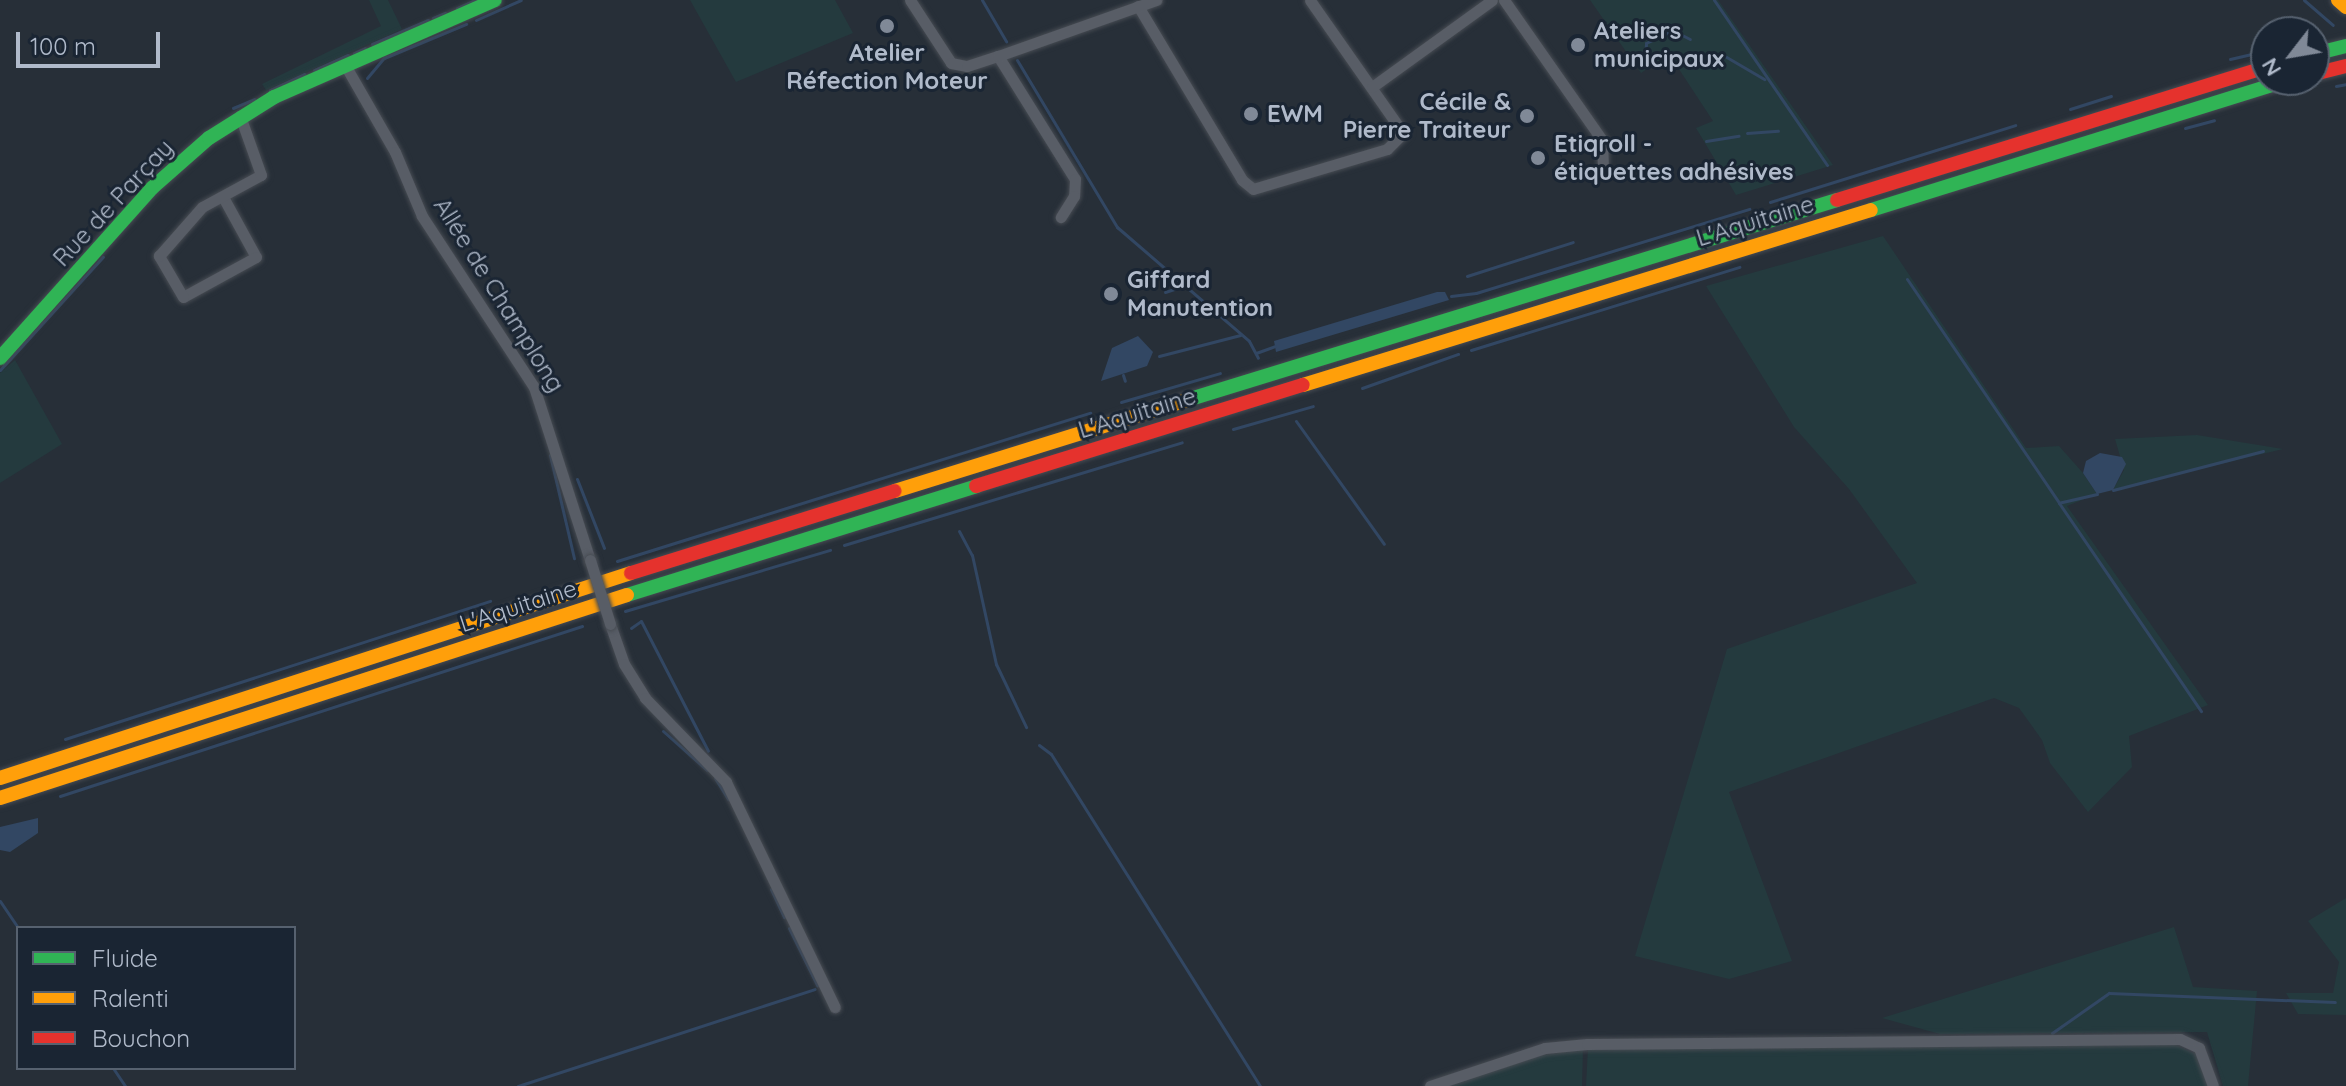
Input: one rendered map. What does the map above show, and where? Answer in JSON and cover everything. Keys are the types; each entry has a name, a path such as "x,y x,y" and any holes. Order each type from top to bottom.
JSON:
{"main road":[{"name":"Rue de Parçay","path":"0,358 157,183 240,116 345,65 495,0"},
{"path":"2338,0 2346,7"},
{"name":"L'Aquitaine","path":"0,778 658,564 2250,72"},
{"name":"L'Aquitaine","path":"0,798 664,583 2250,92"}],"street":[{"path":"910,0 951,63 967,66 1156,0"},
{"path":"1138,6 1247,186 1262,188 1387,149 1403,133 1310,0"},
{"path":"1372,87 1492,0"},
{"path":"1504,0 1602,140 1603,163"},
{"path":"998,56 1075,179 1074,196 1061,217"},
{"name":"Allée de Champlong","path":"345,65 395,152 422,216 534,387 624,664 645,698 726,782 835,1007"},
{"path":"223,197 256,257 183,297 159,256 202,207 261,175 240,116"},
{"path":"1430,1086 1545,1048 1587,1044 2180,1039 2199,1048 2213,1086"}],"green space":[{"path":"369,0 388,0 402,29 266,90 262,84 381,26"},
{"path":"690,0 835,0 853,33 736,82"},
{"path":"1590,0 1718,0 1833,165 1736,195 1696,128 1713,121 1669,54 1641,73"},
{"path":"1883,236 2026,448 2059,446 2083,473 2097,494 2067,506 2208,705 2129,736 2132,767 2088,812 2050,763 2042,740 2019,708 1994,698 1729,792 1792,961 1729,979 1635,956 1727,649 1917,583 1849,489 1794,427 1706,286"},
{"path":"15,360 62,444 0,483 0,373"},
{"path":"2197,435 2283,449 2113,490 2124,470 2115,439"},
{"path":"2346,898 2346,1015 2298,1014 2286,993 2333,993 2339,962 2308,921"},
{"path":"2174,927 2193,987 2257,991 2248,1086 2223,1086 2207,1032 1940,1034 1882,1018"},
{"path":"2173,1044 2196,1054 2209,1086 1586,1086 1588,1048"},
{"path":"1583,1049 1582,1086 1448,1086 1533,1057"}],"water":[{"path":"1445,292 1449,300 1276,352 1274,341"},
{"path":"1138,336 1153,352 1147,366 1101,381 1112,348"},
{"path":"2100,453 2122,457 2126,464 2113,490 2097,494 2083,473 2086,461"},
{"path":"38,818 38,833 10,852 0,850 0,827"}],"waterway":[{"path":"457,8 475,0"},
{"path":"476,20 521,0"},
{"path":"982,0 1006,41"},
{"path":"1714,0 1827,165"},
{"path":"2304,0 2333,25"},
{"path":"433,18 445,13"},
{"path":"372,44 428,20"},
{"path":"367,78 384,58 466,24"},
{"path":"1644,67 1646,43 1670,32"},
{"path":"1680,34 1690,39"},
{"path":"354,53 365,48"},
{"path":"2230,59 2250,54"},
{"path":"314,70 348,55"},
{"path":"1709,55 1723,55 1764,79"},
{"path":"1017,60 1117,227 1249,341 1258,358"},
{"path":"270,90 304,74"},
{"path":"2336,86 2346,84"},
{"path":"2070,109 2111,96"},
{"path":"233,108 254,99"},
{"path":"2185,128 2214,120"},
{"path":"1770,202 2015,125"},
{"path":"1747,133 1778,131"},
{"path":"1706,141 1739,136"},
{"path":"1451,296 1476,293 1749,209"},
{"path":"1467,276 1573,242"},
{"path":"0,370 103,257"},
{"path":"1471,350 1739,267"},
{"path":"1907,279 2059,503"},
{"path":"1165,292 1184,286"},
{"path":"1159,356 1240,335"},
{"path":"1256,353 1275,346"},
{"path":"1362,388 1458,354"},
{"path":"1121,402 1220,373"},
{"path":"1123,375 1125,381"},
{"path":"1233,429 1313,406"},
{"path":"617,561 1090,413"},
{"path":"1296,421 1384,544"},
{"path":"844,545 1182,442"},
{"path":"2113,490 2263,451"},
{"path":"550,455 574,558"},
{"path":"577,479 604,548"},
{"path":"2097,494 2059,503 2201,711"},
{"path":"959,531 972,555 996,664 1026,727"},
{"path":"625,611 830,550"},
{"path":"65,739 490,601"},
{"path":"631,628 641,621 708,751"},
{"path":"60,796 582,626"},
{"path":"663,731 707,770"},
{"path":"1039,745 1051,754 1260,1086"},
{"path":"715,778 728,799"},
{"path":"771,889 784,917"},
{"path":"0,901 17,926"},
{"path":"789,928 817,985"},
{"path":"518,1086 815,989"},
{"path":"2052,1033 2109,993 2335,1002"},
{"path":"114,1070 125,1086"}],"traffic: fast":[{"path":"0,358 152,188 209,138 274,97 495,0"},
{"path":"2330,50 2346,46"},
{"path":"1871,210 2250,92"},
{"path":"1187,400 1837,200"},
{"path":"627,595 976,486"}],"traffic: slow":[{"path":"2338,0 2346,7"},
{"path":"1303,385 1871,210"},
{"path":"895,491 1187,400"},
{"path":"0,778 631,573"},
{"path":"0,798 627,595"}],"traffic: jam":[{"path":"2330,70 2346,66"},
{"path":"1837,200 2250,72"},
{"path":"976,486 1303,385"},
{"path":"631,573 895,491"}],"place":[{"name":"Atelier Réfection Moteur","path":"887,26"},
{"name":"Ateliers municipaux","path":"1578,45"},
{"name":"EWM","path":"1251,114"},
{"name":"Cécile & Pierre Traiteur","path":"1527,116"},
{"name":"Etiqroll - étiquettes adhésives","path":"1538,158"},
{"name":"Giffard Manutention","path":"1111,294"}]}
